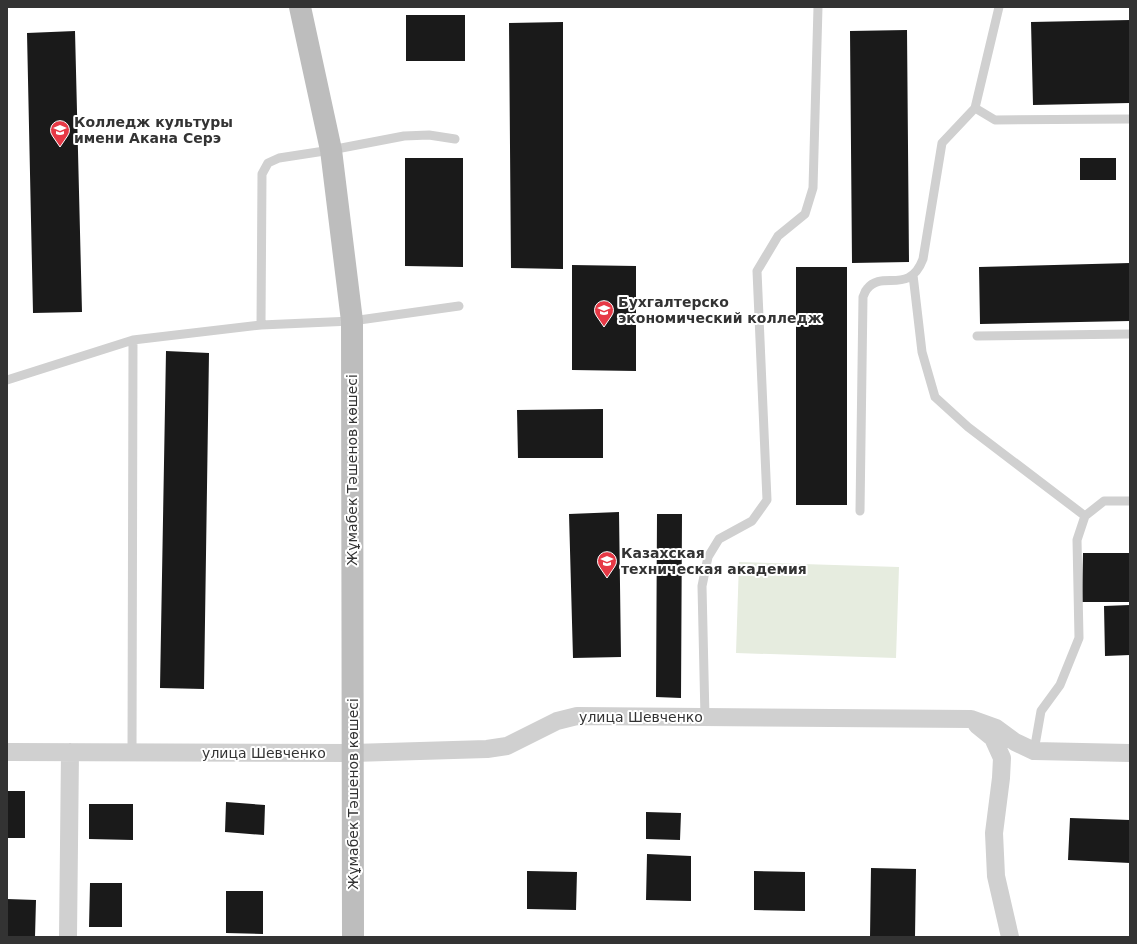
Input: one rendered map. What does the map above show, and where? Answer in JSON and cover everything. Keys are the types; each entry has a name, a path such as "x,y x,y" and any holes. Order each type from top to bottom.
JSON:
{"main road":[{"name":"Жұмабек Тәшенов көшесі","path":"300,7 331,150 352,321 353,937"}],"street":[{"name":"улица Шевченко","path":"7,752 353,753 487,749 507,746 557,721 576,716 971,719 996,728 1015,742 1034,751 1130,752"},
{"path":"971,719 993,738 1002,758 994,833 996,876 1010,937"},
{"path":"68,937 70,752"}],"lane":[{"path":"705,718 702,586 708,557 719,539 752,521 768,500 758,271 778,236 805,214 813,188 818,7"},
{"path":"860,511 863,297 866,289 873,284 883,281 903,280 913,276 919,269 923,259 942,143 975,108 1000,7"},
{"path":"975,108 995,120 1130,119"},
{"path":"261,325 262,174 268,163 280,158 404,136 429,135 455,139"},
{"path":"913,276 922,352 935,397 968,427 1085,516"},
{"path":"7,380 133,340 261,325 352,321 459,306"},
{"path":"977,336 1130,334"},
{"path":"132,752 133,340"},
{"path":"1034,751 1041,711 1060,685 1079,638 1077,540 1085,516 1104,501 1130,501"}],"shaded area":[{"path":"739,562 899,567 896,658 736,653"}],"building":[{"path":"406,15 465,15 465,61 406,61"},
{"path":"1130,20 1130,103 1033,105 1031,22"},
{"path":"563,22 563,269 511,268 509,23"},
{"path":"907,30 909,262 852,263 850,31"},
{"path":"75,31 82,312 33,313 27,33"},
{"path":"405,158 463,158 463,267 405,266"},
{"path":"1080,158 1116,158 1116,180 1080,180"},
{"path":"1130,263 1130,321 980,324 979,267"},
{"path":"572,265 636,266 636,371 572,370"},
{"path":"796,267 847,267 847,505 796,505"},
{"path":"166,351 209,353 204,689 160,688"},
{"path":"603,409 603,458 518,458 517,410"},
{"path":"619,512 621,657 573,658 569,514"},
{"path":"657,514 682,514 681,698 656,697"},
{"path":"1083,553 1130,553 1130,602 1082,602"},
{"path":"1130,605 1130,655 1105,656 1104,606"},
{"path":"7,791 25,791 25,838 7,838"},
{"path":"226,802 265,805 264,835 225,832"},
{"path":"89,804 133,804 133,840 89,839"},
{"path":"646,812 681,813 680,840 646,839"},
{"path":"1070,818 1130,820 1130,863 1068,860"},
{"path":"647,854 691,856 691,901 646,900"},
{"path":"871,868 916,869 915,937 870,937"},
{"path":"527,871 577,872 576,910 527,909"},
{"path":"754,871 805,872 805,911 754,910"},
{"path":"90,883 122,883 122,927 89,927"},
{"path":"226,891 263,891 263,934 226,933"},
{"path":"7,899 36,900 35,937 7,937"}],"place":[{"name":"Колледж культуры имени Акана Серэ","path":"60,147"},
{"name":"Бухгалтерско экономический колледж","path":"604,327"},
{"name":"Казахская техническая академия","path":"607,578"}]}
